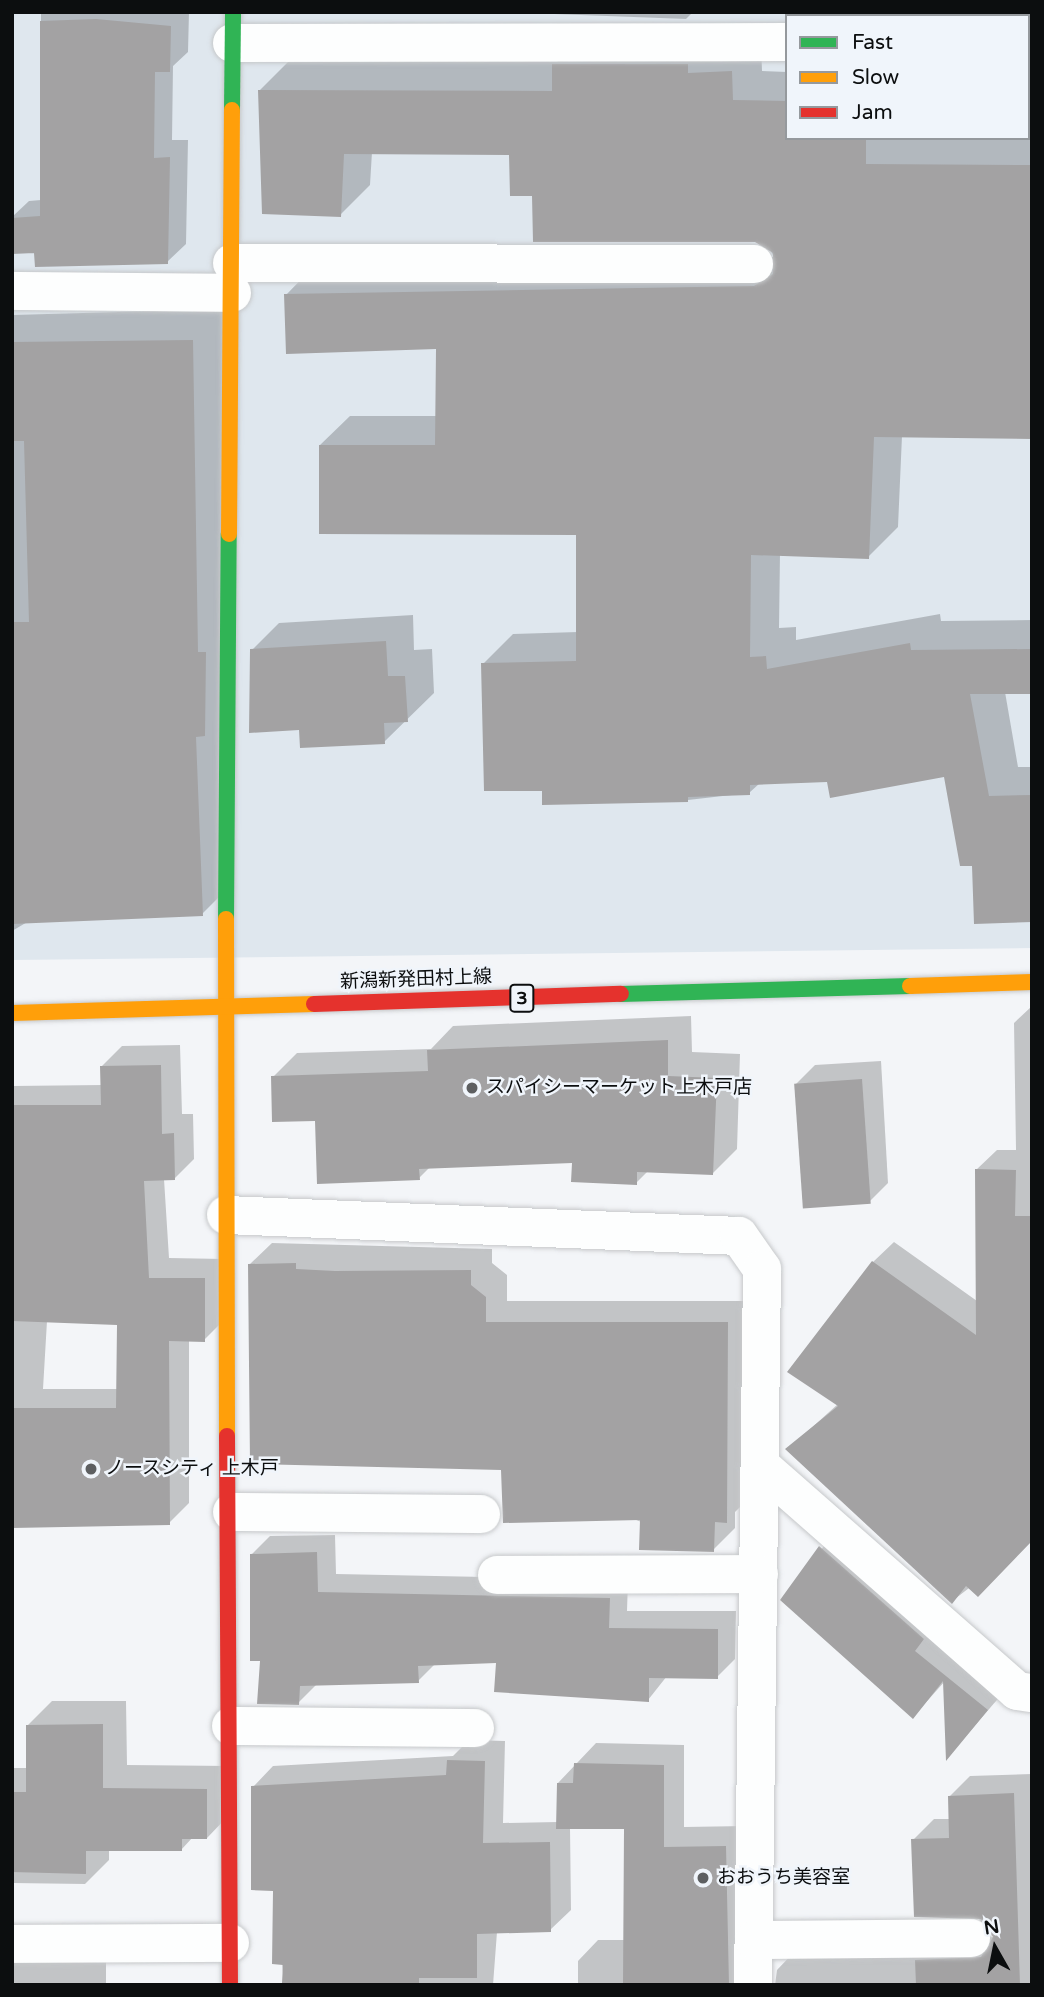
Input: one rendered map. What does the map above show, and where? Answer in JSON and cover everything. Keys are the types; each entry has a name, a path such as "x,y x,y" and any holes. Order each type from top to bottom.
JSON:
{"street":[{"path":"230,1985 232,1513 225,1007 232,28 785,42"},
{"path":"12,291 232,278 754,264"},
{"name":"新潟新発田村上線","path":"12,1013 1032,982"},
{"path":"226,1215 739,1236 762,1269 753,1985"},
{"path":"760,1465 1017,1691 1032,1693"},
{"path":"232,1513 481,1514"},
{"path":"497,1575 759,1574"},
{"path":"231,1726 475,1728"},
{"path":"754,1940 971,1938"},
{"path":"12,1944 230,1943"}],"shaded area":[{"path":"12,12 1032,12 1032,948 12,960"}],"building":[{"path":"96,19 171,26 170,72 155,72 154,158 170,157 168,264 35,267 34,253 12,254 12,218 40,216 40,21"},
{"path":"552,64 688,64 688,73 732,71 733,100 785,101 785,140 866,140 866,164 1032,165 1032,439 874,437 869,559 751,555 750,657 766,656 767,669 910,643 911,650 1032,649 1032,694 970,694 989,796 1032,795 1032,922 974,924 972,866 960,866 944,777 830,798 827,782 750,785 750,795 688,797 688,802 542,805 542,791 484,791 481,663 576,661 576,535 319,534 319,445 435,445 436,349 286,354 284,294 754,286 773,274 773,253 755,242 533,242 532,196 510,196 509,155 344,154 341,217 262,214 258,90 552,91"},
{"path":"193,340 198,652 206,652 205,736 196,737 203,916 12,924 12,622 29,622 24,441 12,441 12,342"},
{"path":"386,641 388,676 405,676 408,722 384,723 385,744 300,748 299,730 249,733 250,649"},
{"path":"668,1040 668,1076 717,1078 713,1175 637,1172 637,1185 571,1182 572,1163 419,1169 420,1180 317,1184 315,1121 272,1122 271,1076 428,1071 427,1050"},
{"path":"161,1065 162,1134 174,1133 175,1180 144,1181 149,1278 205,1278 205,1342 169,1341 170,1525 12,1528 12,1408 116,1408 117,1325 12,1321 12,1105 101,1105 100,1066"},
{"path":"862,1079 871,1204 803,1208 794,1084"},
{"path":"975,1169 1016,1170 1015,1216 1032,1216 1032,1541 978,1597 966,1586 952,1604 785,1449 838,1406 787,1372 872,1261 976,1335"},
{"path":"296,1263 296,1269 335,1271 471,1270 471,1285 486,1297 486,1322 728,1322 727,1523 715,1522 714,1552 639,1550 640,1520 503,1523 501,1470 250,1464 248,1264"},
{"path":"819,1546 924,1639 915,1651 988,1710 946,1761 943,1681 913,1719 780,1600"},
{"path":"317,1552 318,1592 610,1598 609,1628 718,1629 718,1679 649,1678 649,1702 494,1692 496,1663 418,1666 419,1683 300,1686 299,1705 257,1704 260,1661 250,1661 250,1554"},
{"path":"103,1724 103,1788 207,1789 207,1839 182,1839 182,1851 86,1851 86,1874 12,1872 12,1792 26,1792 26,1725"},
{"path":"447,1760 485,1761 483,1843 550,1842 551,1932 477,1934 477,1978 419,1978 419,1985 282,1983 283,1965 272,1964 273,1891 251,1890 251,1786 446,1775"},
{"path":"574,1763 664,1765 664,1847 726,1846 729,1985 623,1985 624,1829 556,1829 557,1783 573,1783"},
{"path":"1014,1793 1020,1985 916,1985 915,1960 981,1957 993,1937 981,1919 914,1917 911,1839 949,1838 948,1796"}],"traffic: fast":[{"path":"232,110 233,12"},
{"path":"226,919 229,534"},
{"path":"621,994 910,986"}],"traffic: slow":[{"path":"229,534 232,110"},
{"path":"226,919 227,1436"},
{"path":"910,986 1032,982"},
{"path":"12,1013 314,1004"}],"traffic: jam":[{"path":"314,1004 621,994"},
{"path":"227,1436 230,1985"}],"place":[{"name":"スパイシーマーケット上木戸店","path":"472,1088"},
{"name":"ノースシティ 上木戸","path":"91,1469"},
{"name":"おおうち美容室","path":"703,1878"}]}
